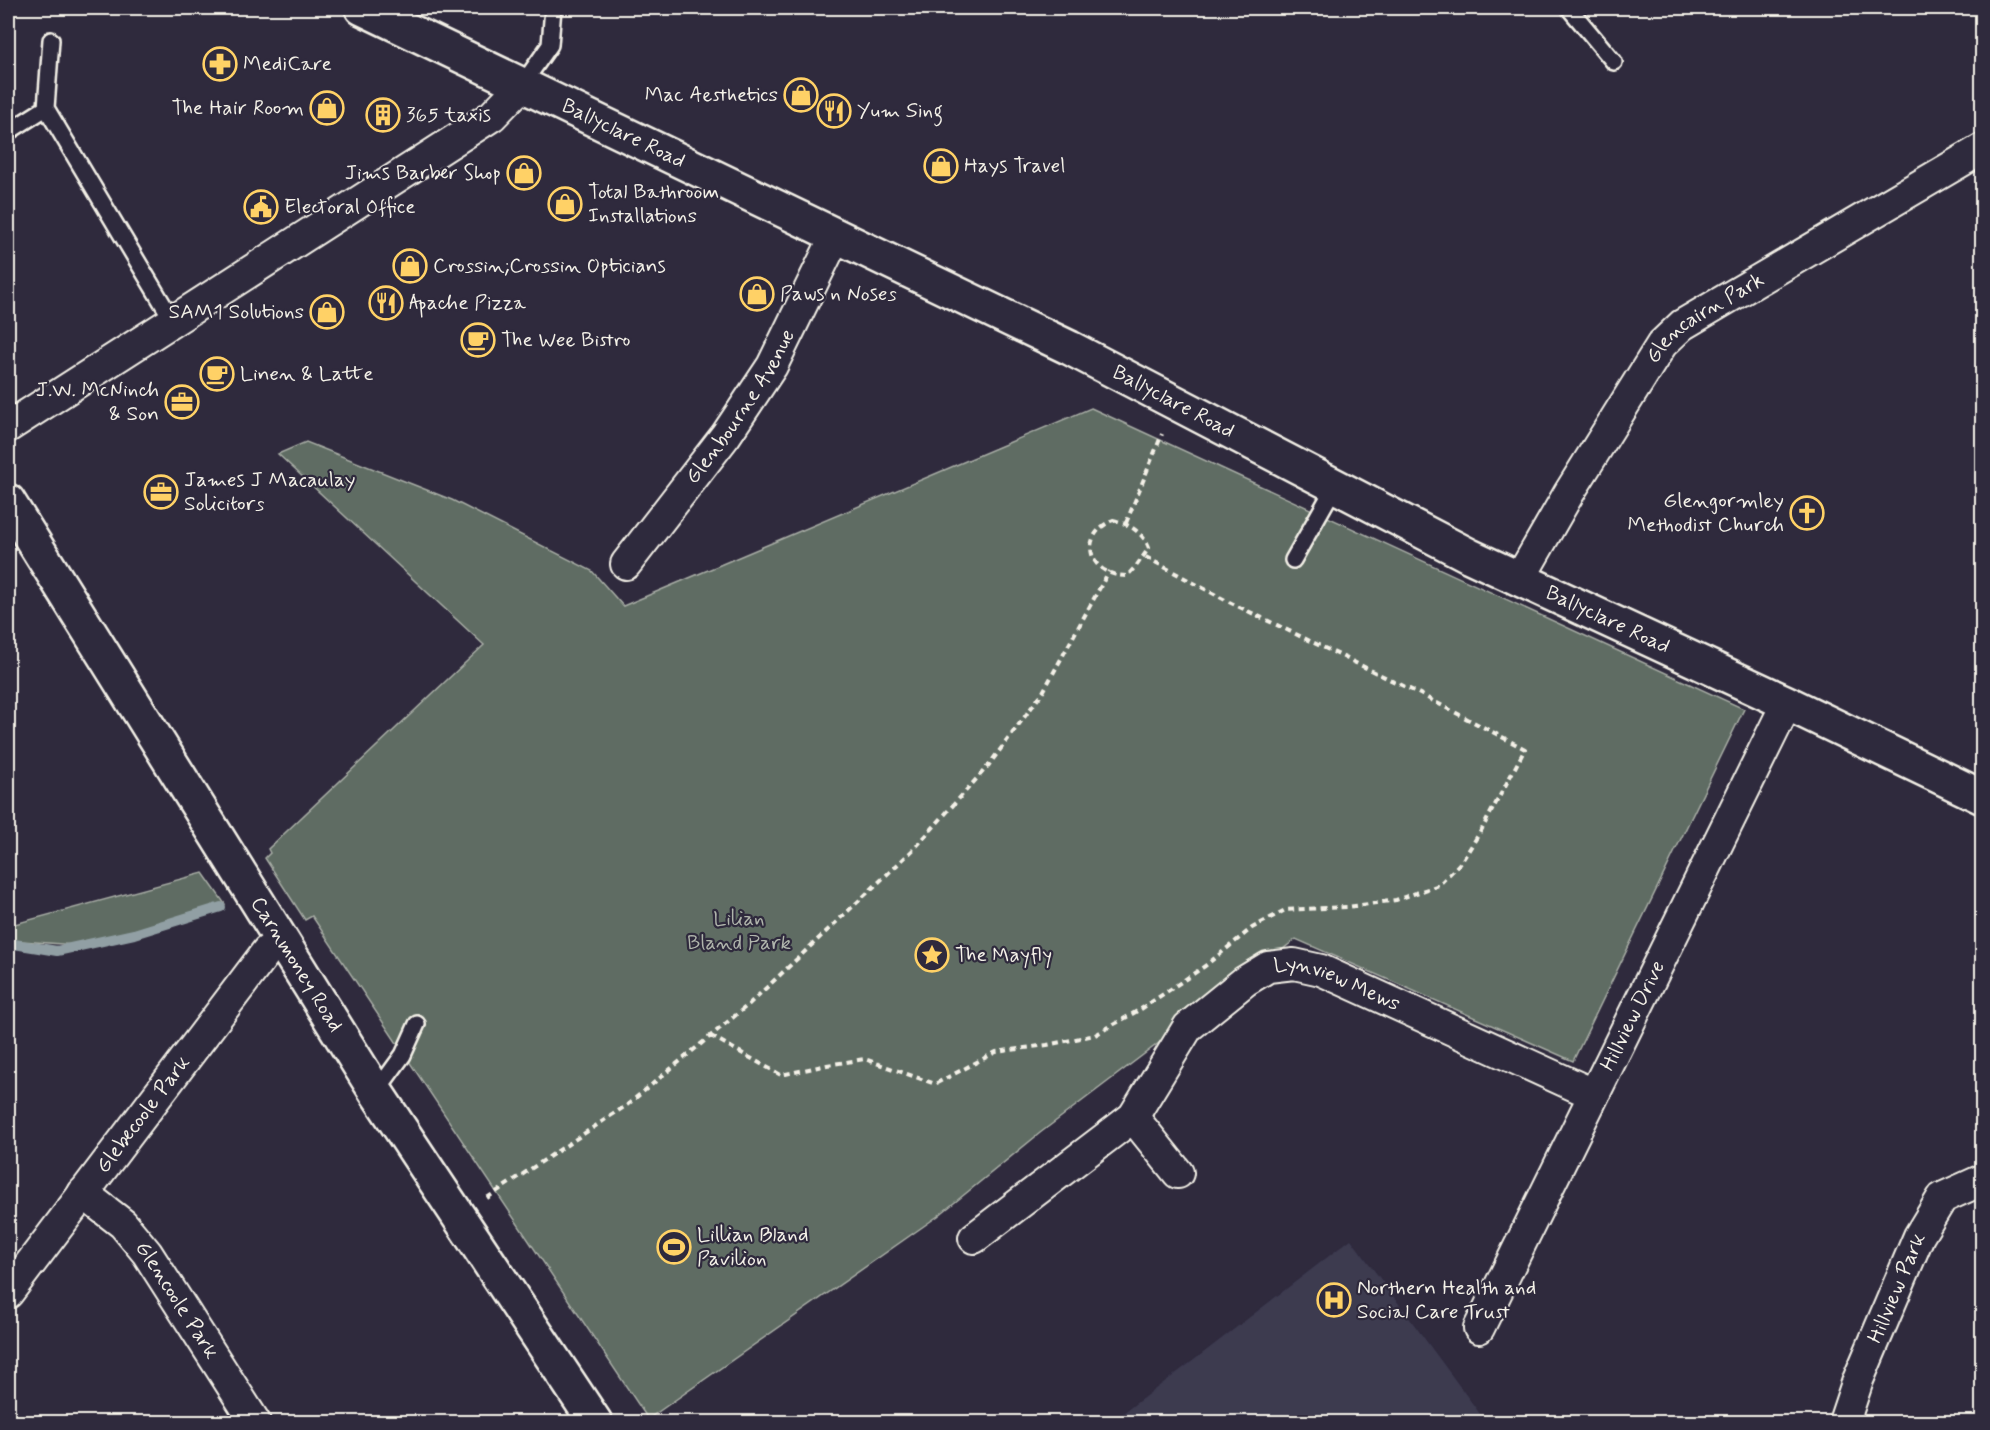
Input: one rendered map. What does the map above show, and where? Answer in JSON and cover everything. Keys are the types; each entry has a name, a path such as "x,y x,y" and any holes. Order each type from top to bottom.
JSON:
{"main road":[{"name":"Ballyclare Road","path":"362,8 1070,348 1519,580 1787,702 1983,797"},
{"name":"Carnmoney Road","path":"8,501 376,1092 595,1422"}],"street":[{"path":"8,427 492,116 522,85"},
{"name":"Glencairn Park","path":"1519,580 1569,493 1662,344 1682,325 1983,149"},
{"name":"Glenbourne Avenue","path":"626,564 726,435 772,366 836,235"},
{"name":"Hillview Drive","path":"1479,1328 1787,702"},
{"name":"Glebecoole Park","path":"8,1293 267,951 282,941"},
{"name":"Lynview Mews","path":"974,1238 1134,1117 1188,1027 1245,981 1268,967 1294,964 1321,970 1593,1094"},
{"path":"1134,1117 1178,1173"},
{"name":"Hillview Park","path":"1844,1422 1858,1380 1919,1236 1942,1198 1983,1180"},
{"name":"Glencoole Park","path":"83,1193 123,1224 147,1253 255,1422"}],"lane":[{"path":"522,85 550,45 553,8"},
{"path":"1569,8 1614,62"},
{"path":"51,40 46,108 173,321"},
{"path":"8,132 46,108"},
{"path":"1293,560 1335,486"},
{"path":"376,1092 403,1054 417,1024"}],"path":[{"path":"1126,523 1175,403"},
{"path":"1113,520 1126,523 1144,535 1149,548 1126,576 1118,576 1093,559 1090,549 1094,536 1103,524 1113,520"},
{"path":"711,1036 781,1075 865,1059 935,1084 996,1052 1095,1035 1141,1009 1196,972 1252,928 1285,910 1348,907 1396,900 1439,885 1462,861 1526,749 1416,692 1237,606 1144,556"},
{"path":"458,1217 627,1105 748,1005 914,849 988,766 1042,693 1109,571"}],"shaded area":[{"name":"Northern Health and Social Care Trust","path":"1351,1239 1486,1422 1111,1422 1194,1360"}],"green space":[{"name":"Lilian Bland Park","path":"1091,408 1744,709 1573,1061 1296,939 1040,1133 938,1216 648,1419 312,916 305,920 265,858 270,853 268,849 484,645 278,454 306,442 452,500 592,571 623,606"},
{"path":"203,873 225,904 155,928 89,946 8,940 8,916 15,924"}],"waterway":[{"path":"8,943 57,951 134,934 221,907"}],"place":[{"name":"MediCare","path":"220,64"},
{"name":"Mac Aesthetics","path":"801,95"},
{"name":"The Hair Room","path":"327,108"},
{"name":"Yum Sing","path":"834,111"},
{"name":"365 taxis","path":"383,115"},
{"name":"Hays Travel","path":"941,166"},
{"name":"Jims Barber Shop","path":"524,173"},
{"name":"Total Bathroom Installations","path":"565,204"},
{"name":"Electoral Office","path":"261,207"},
{"name":"Crossin;Crossin Opticians","path":"410,266"},
{"name":"Paws n Noses","path":"757,294"},
{"name":"Apache Pizza","path":"386,303"},
{"name":"SAM1 Solutions","path":"327,312"},
{"name":"The Wee Bistro","path":"478,340"},
{"name":"Linen & Latte","path":"217,374"},
{"name":"J.W. McNinch & Son","path":"182,402"},
{"name":"James J Macaulay Solicitors","path":"161,492"},
{"name":"Glengormley Methodist Church","path":"1807,513"},
{"name":"The Mayfly","path":"932,955"},
{"name":"Lillian Bland Pavilion","path":"674,1247"},
{"name":"Northern Health and Social Care Trust","path":"1334,1300"}]}
